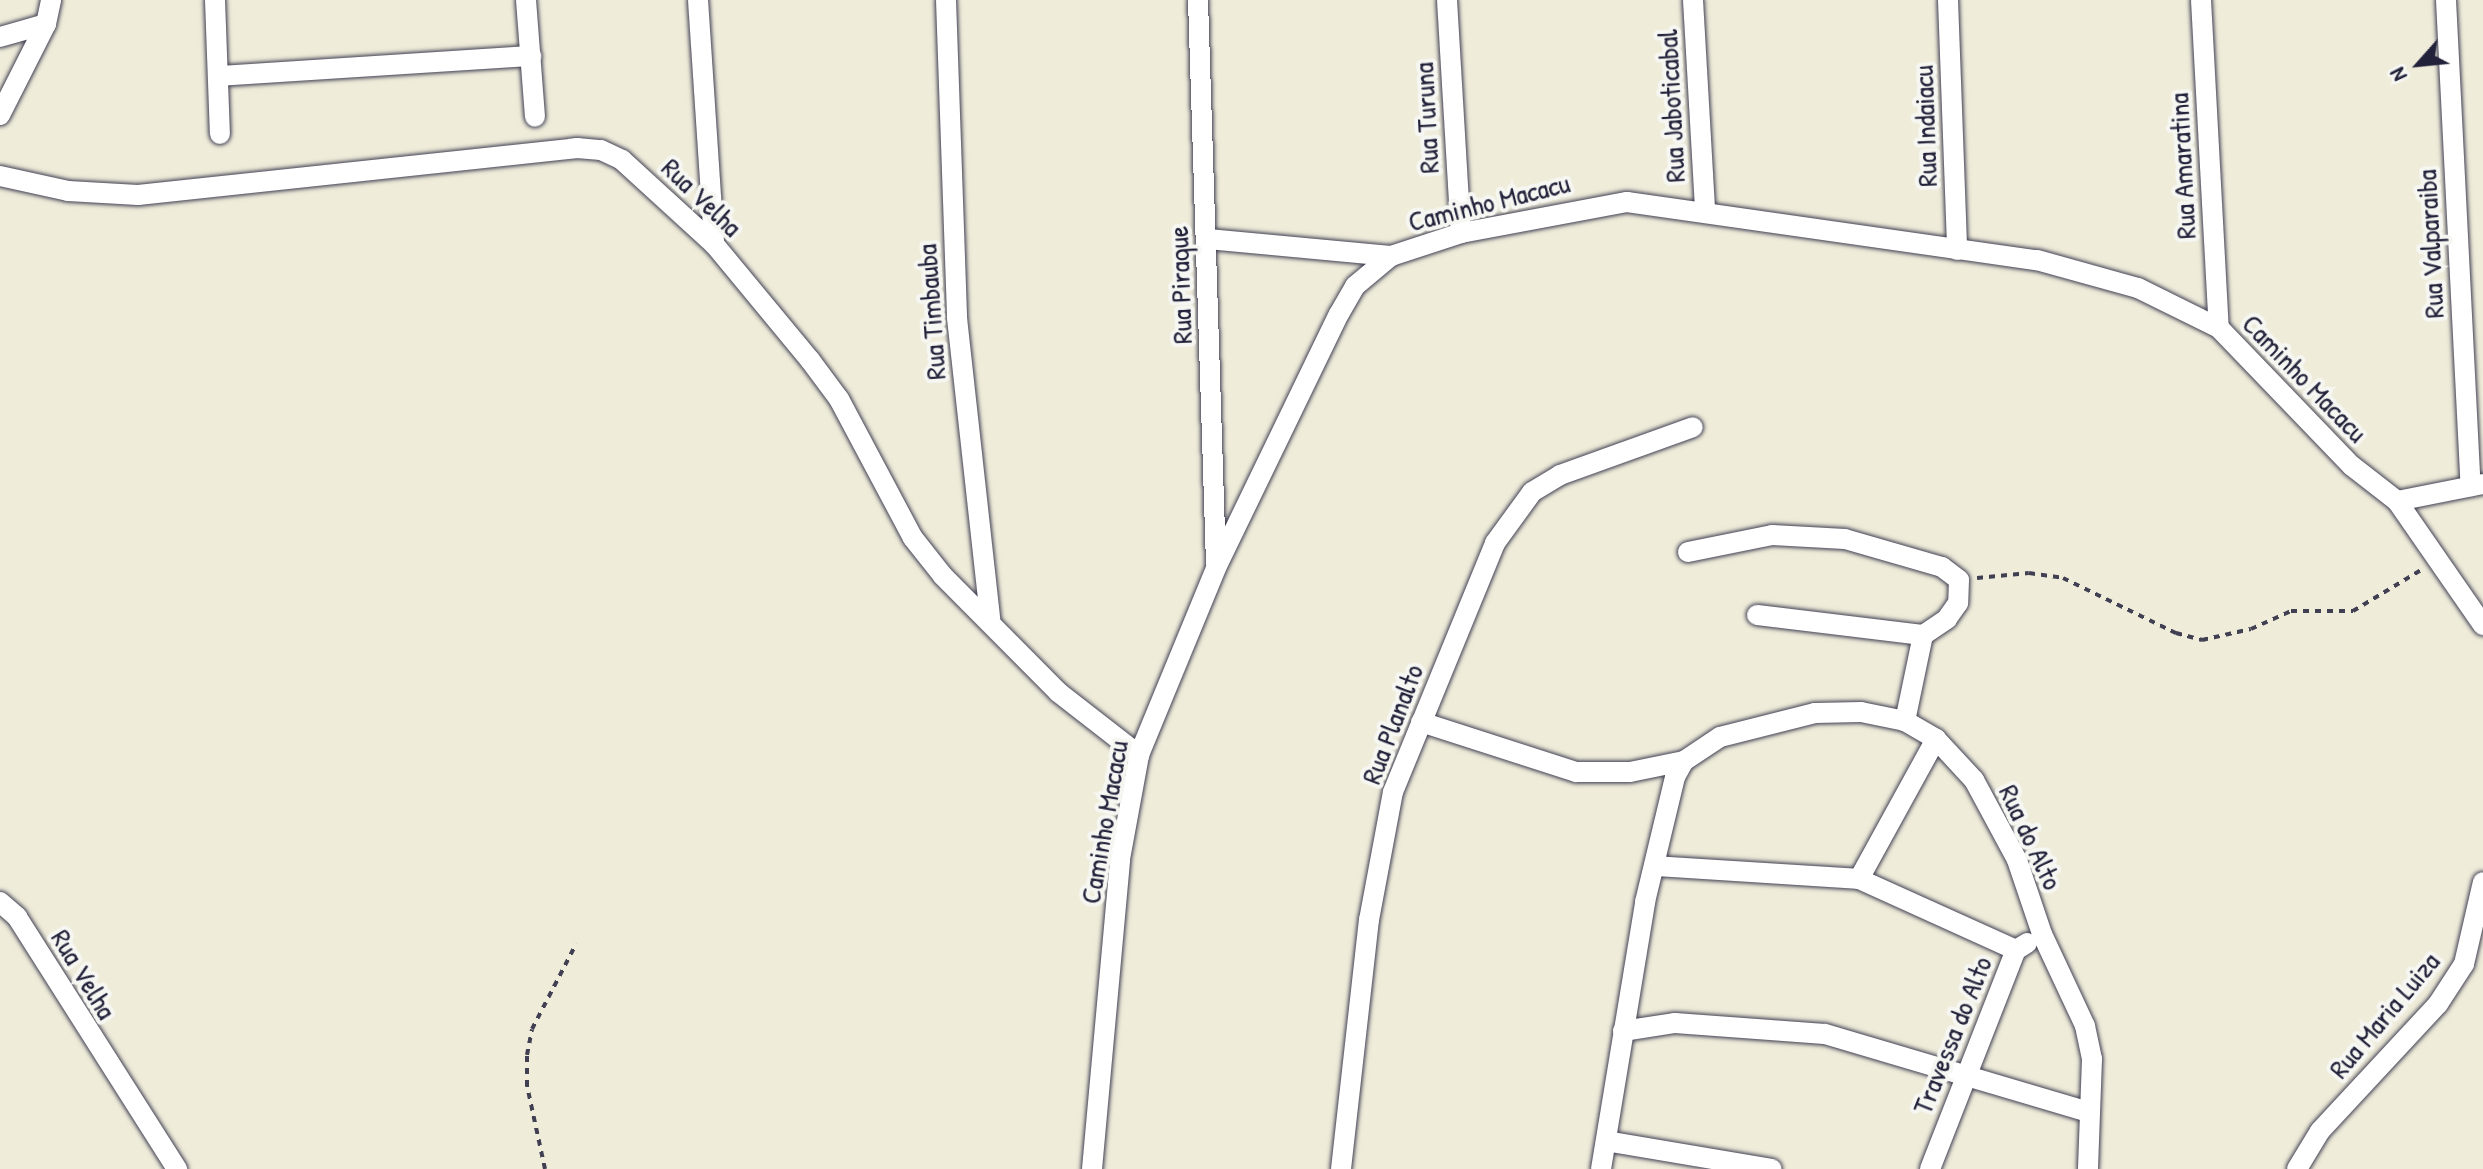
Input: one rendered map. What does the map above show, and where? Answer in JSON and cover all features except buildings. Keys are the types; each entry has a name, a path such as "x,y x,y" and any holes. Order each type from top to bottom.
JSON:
{"street":[{"path":"0,115 46,24 51,0"},
{"path":"215,0 220,134"},
{"path":"526,0 535,117"},
{"path":"698,0 714,244"},
{"name":"Rua Timbauba","path":"946,0 957,318 990,619"},
{"name":"Rua Piraque","path":"1198,0 1216,568"},
{"name":"Rua Turuna","path":"1447,0 1461,233"},
{"name":"Rua Jaboticabal","path":"1693,0 1705,209"},
{"name":"Rua Indaiacu","path":"1948,0 1957,250"},
{"name":"Rua Amaratina","path":"2201,0 2219,328"},
{"name":"Rua Valparaiba","path":"2446,0 2477,485"},
{"path":"0,37 46,24"},
{"path":"219,76 531,56"},
{"name":"Rua Velha","path":"0,176 68,191 138,195 577,148 601,150 622,160 714,244 839,399 913,538 943,576 990,619 1058,692 1139,755"},
{"name":"Caminho Macacu","path":"1092,1169 1120,859 1139,755 1216,568 1339,314 1355,286 1391,256 1461,233 1589,205 1627,202 1705,209 2075,267 2138,288 2219,328 2352,466 2397,501 2483,625"},
{"path":"1207,239 1391,256"},
{"name":"Rua Planalto","path":"1341,1169 1379,855 1393,792 1495,543 1514,512 1560,475 1693,427"},
{"path":"2397,501 2477,485"},
{"path":"1688,552 1772,535 1845,539 1927,562 1959,580 1958,603 1947,619 1923,635 1757,615"},
{"path":"1905,721 1923,635"},
{"name":"Rua do Alto","path":"1684,761 1720,737 1815,713 1861,712 1905,721 1936,739 1974,780 1995,816 2017,860 2042,934 2085,1026 2092,1059 2088,1169"},
{"path":"1421,722 1576,772 1630,772 1684,761"},
{"path":"1859,879 1936,739"},
{"path":"1601,1169 1623,1031 1655,866 1675,777 1684,761"},
{"path":"1655,866 1859,879 2016,950"},
{"name":"Rua Maria Luiza","path":"2297,1169 2320,1131 2438,1004 2458,974 2475,929 2483,882"},
{"name":"Rua Velha","path":"0,902 17,917 116,1079 177,1169"},
{"name":"Travessa do Alto","path":"1930,1169 2016,950 2042,934"},
{"path":"1623,1031 1675,1023 1825,1034 2089,1112"},
{"path":"1606,1141 1772,1169"}],"path":[{"path":"1959,580 2029,573 2063,578 2176,633 2202,640 2251,629 2291,611 2353,611 2435,560"},
{"path":"545,1169 527,1086 527,1055 532,1029 576,944"}]}
